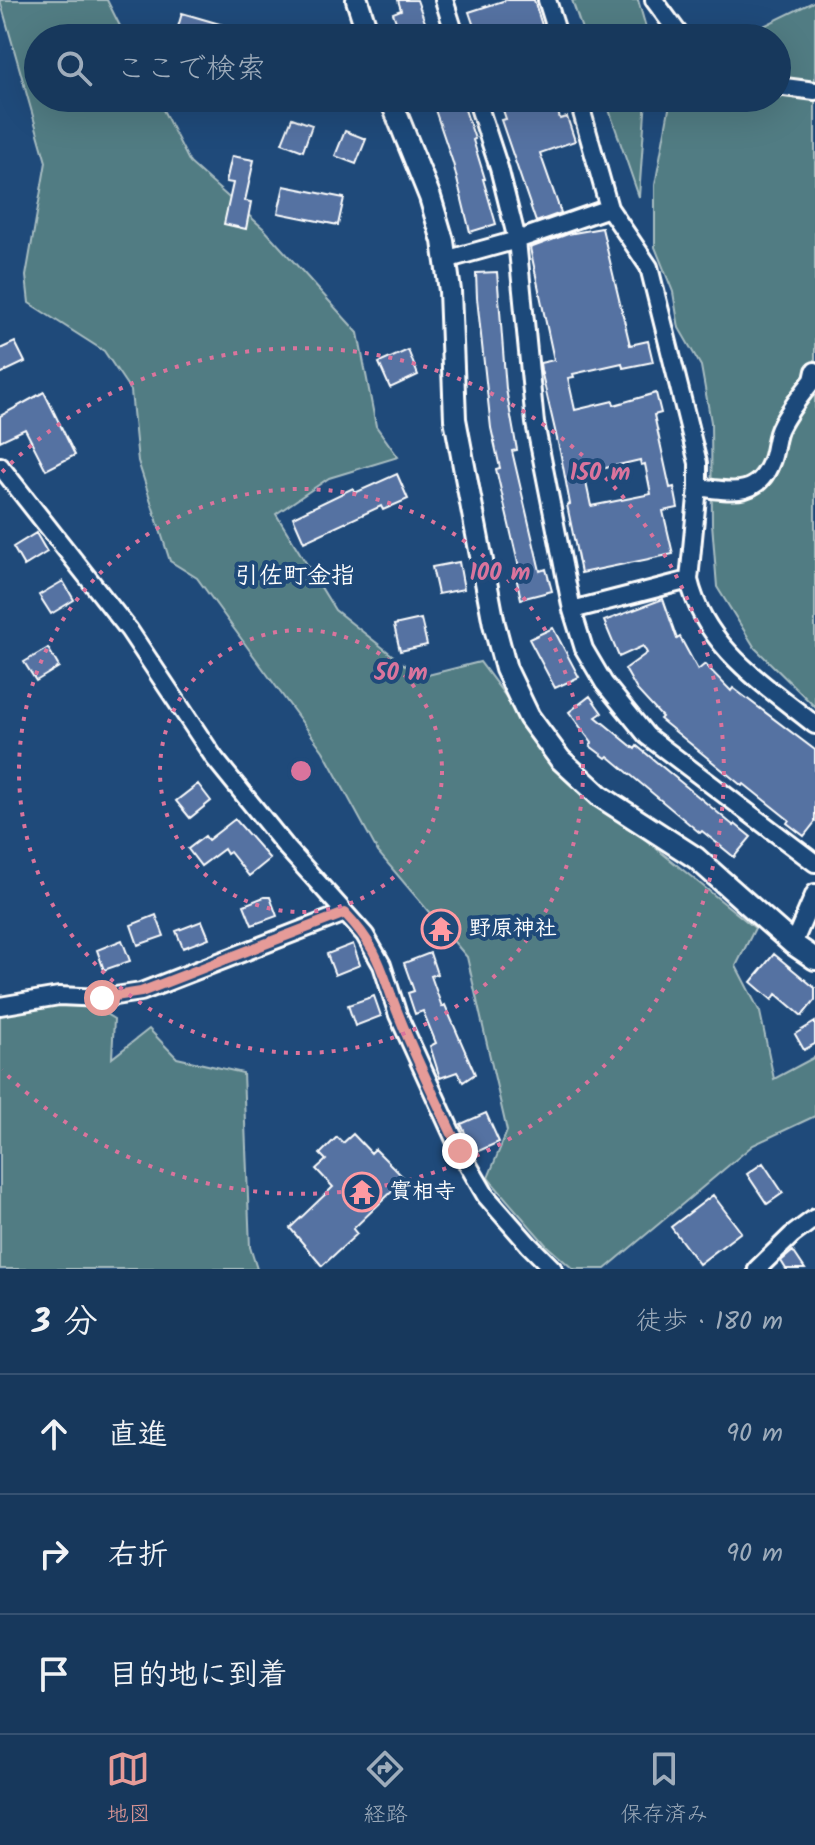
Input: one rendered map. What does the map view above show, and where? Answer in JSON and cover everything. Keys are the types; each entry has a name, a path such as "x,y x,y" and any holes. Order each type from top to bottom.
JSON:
{"street":[{"path":"357,0 365,24"},
{"path":"444,0 452,24"},
{"path":"547,0 555,24"},
{"path":"654,0 672,24"},
{"path":"791,88 815,91"},
{"path":"396,112 430,197 445,260 450,291 455,419 498,639 506,669 529,717 560,759 600,796 696,858 793,944 815,959"},
{"path":"481,112 517,240 535,423 572,610 584,649 604,683 647,736 815,863"},
{"path":"582,112 609,208 649,267 698,463 689,580 692,594 715,638 735,661 815,725"},
{"path":"445,260 517,240 609,208"},
{"path":"698,487 736,492 752,487 771,462 780,427 813,380 815,371"},
{"path":"0,466 129,630 215,759 287,848 365,935 382,965 398,1015 460,1151 486,1196 553,1269"},
{"path":"572,610 689,580"},
{"path":"793,944 815,893"},
{"path":"0,1006 59,996 102,998 141,992 345,913"},
{"path":"757,1269 792,1235 815,1218"}],"green space":[{"path":"0,0 107,0 119,24 24,24 24,85"},
{"path":"572,0 638,0 645,24 580,24"},
{"path":"815,1 815,707 755,648 717,587 712,523 711,422 701,366 679,328 673,292 655,247 655,185 668,112 791,112 791,24 768,24"},
{"path":"32,112 164,112 190,163 264,229 358,333 376,426 398,457 329,478 276,514 335,610 420,677 480,662 564,774 755,928 736,966 760,1012 774,1079 815,1057 815,1116 753,1145 605,1269 573,1269 547,1246 488,1178 507,1131 467,957 378,852 323,751 197,578 170,561 138,461 131,391 104,351 29,303 26,276 46,162"},
{"path":"610,112 645,112 639,197"},
{"path":"86,1002 114,1019 112,1058 149,1029 177,1058 243,1073 250,1247 257,1269 0,1269 0,1013"}],"building":[{"path":"398,0 417,0 426,24 397,24 393,13 401,10"},
{"path":"506,0 534,0 542,24 473,24 469,12"},
{"path":"182,13 220,24 179,24"},
{"path":"436,112 466,112 496,224 470,232 453,163"},
{"path":"504,112 558,112 560,119 567,117 575,141 540,153 561,213 536,222 501,120 506,119"},
{"path":"292,118 312,125 303,151 282,143"},
{"path":"345,131 366,139 356,164 335,156"},
{"path":"232,156 254,160 245,201 251,202 246,229 224,224 233,183 226,182"},
{"path":"284,186 344,198 338,225 278,213"},
{"path":"602,228 630,345 648,341 653,362 623,368 622,363 573,374 574,377 568,378 575,410 613,401 614,405 656,393 661,413 654,415 670,488 674,487 678,508 663,511 673,554 581,573 561,456 541,370 540,363 554,360 530,248 568,234","holes":["640,460 641,465 645,464 651,494 591,506 584,473"]},
{"path":"497,272 506,389 517,450 512,451 540,571 546,569 552,591 521,599 516,577 521,576 496,469 500,468 491,428 477,298 476,273"},
{"path":"15,342 25,362 0,374 0,349"},
{"path":"408,350 418,375 390,388 379,363"},
{"path":"44,392 75,455 46,470 25,429 0,441 0,416"},
{"path":"397,474 408,499 383,510 381,506 304,542 293,517 353,488 355,493"},
{"path":"36,533 47,552 24,566 13,547"},
{"path":"459,562 464,589 438,594 432,567"},
{"path":"63,581 74,600 51,614 39,595"},
{"path":"663,599 677,639 680,637 698,670 705,664 731,691 733,688 815,750 815,822 804,836 787,823 789,820 660,719 662,717 637,690 625,669 647,653 643,646 619,657 604,621"},
{"path":"421,619 427,645 400,651 394,625"},
{"path":"553,628 579,677 555,688 529,639"},
{"path":"48,648 59,667 36,681 24,662"},
{"path":"590,696 602,713 596,717 751,837 734,857 702,831 700,833 608,756 606,758 590,746 592,743 569,712"},
{"path":"198,784 211,801 190,818 176,801"},
{"path":"235,819 270,859 249,876 224,849 201,866 188,849 205,836 208,840"},
{"path":"270,897 277,916 252,925 244,905"},
{"path":"156,915 164,936 138,945 131,925"},
{"path":"202,921 209,938 183,948 176,931"},
{"path":"122,940 130,961 104,970 97,950"},
{"path":"353,944 360,965 335,975 327,954"},
{"path":"430,953 437,974 431,976 442,1007 445,1005 475,1074 463,1082 457,1072 440,1078 430,1046 436,1043 423,1011 415,1014 408,993 414,991 404,963"},
{"path":"774,954 815,988 815,1000 802,1016 776,994 772,1000 751,982"},
{"path":"374,996 381,1016 355,1026 348,1005"},
{"path":"815,1022 815,1044 804,1050 795,1034"},
{"path":"486,1113 499,1142 474,1153 461,1124"},
{"path":"353,1134 371,1153 375,1149 405,1179 353,1229 357,1234 322,1266 290,1228 333,1187 316,1169 326,1160 320,1154 337,1137 343,1143"},
{"path":"763,1163 783,1193 767,1204 747,1174"},
{"path":"713,1195 741,1232 699,1264 671,1227"},
{"path":"793,1251 805,1269 786,1269 781,1261"}],"place":[{"name":"野原神社","path":"441,929"},
{"name":"實相寺","path":"362,1192"}],"district":[{"name":"引佐町金指","path":"295,576"}],"route":[{"path":"102,998 141,992 188,971 258,948 345,913 365,935 382,965 398,1015 460,1151"}]}
